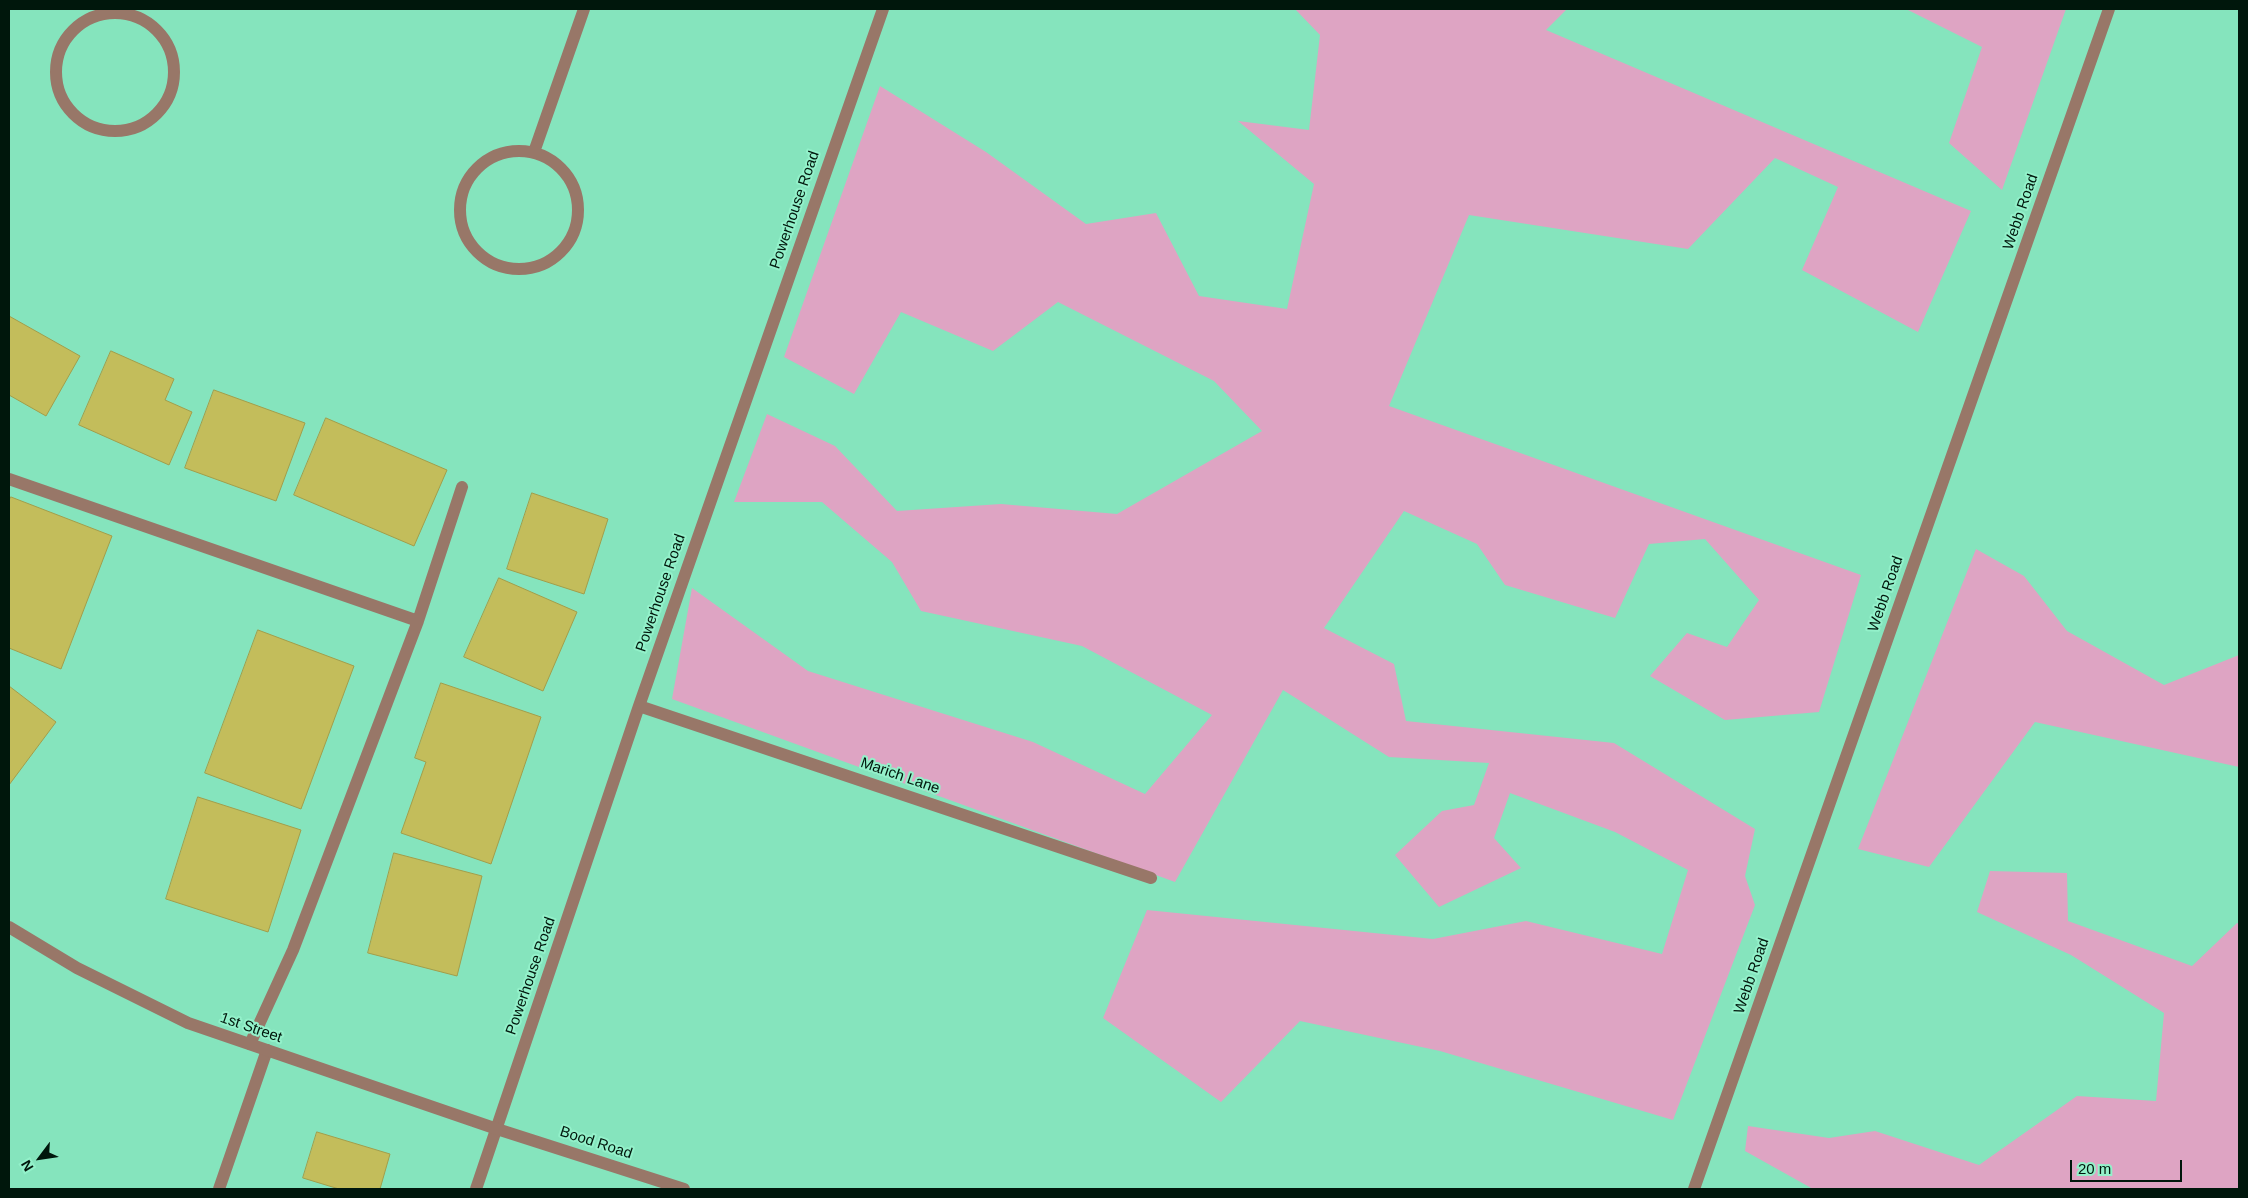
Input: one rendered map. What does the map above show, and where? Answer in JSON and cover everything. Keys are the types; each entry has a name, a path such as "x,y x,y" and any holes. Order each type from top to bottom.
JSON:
{"street":[{"path":"534,152 584,9"},
{"name":"Powerhouse Road","path":"476,1189 639,706 883,9"},
{"name":"Webb Road","path":"1694,1189 2109,9"},
{"path":"110,12 130,14 152,25 168,44 175,68 171,93 158,114 137,128 113,132 89,126 69,110 57,88 55,67 60,47 72,29 88,13 110,12"},
{"path":"513,150 534,152 557,164 572,183 579,207 575,232 562,253 541,266 517,270 493,264 473,249 461,227 459,206 464,186 476,168 493,156 513,150"},
{"path":"9,479 418,621"},
{"path":"250,1044 293,950 418,621 462,487"},
{"name":"Marich Lane","path":"639,706 1151,878"},
{"name":"1st Street","path":"9,927 77,968 188,1024 497,1129"},
{"path":"219,1189 268,1050"},
{"name":"Bood Road","path":"497,1129 684,1189"}],"shaded area":[{"path":"1295,9 1567,9 1546,30 1971,211 1918,332 1802,270 1838,187 1775,158 1688,249 1469,215 1389,406 1861,575 1819,712 1725,720 1650,676 1687,633 1727,647 1759,600 1705,539 1649,544 1615,618 1505,585 1477,544 1404,511 1324,628 1394,664 1406,721 1614,743 1755,829 1745,876 1755,905 1673,1120 1440,1051 1300,1021 1221,1102 1103,1018 1147,910 1433,939 1526,921 1662,954 1688,870 1615,832 1510,793 1494,838 1521,868 1439,907 1395,855 1442,811 1474,805 1489,763 1389,757 1283,690 1175,882 672,699 692,588 808,671 1033,742 1145,794 1212,715 1082,646 921,611 892,562 822,502 734,502 767,414 835,446 897,511 1001,504 1117,514 1262,431 1214,381 1058,302 993,351 901,312 854,394 784,357 880,86 986,152 1086,224 1156,213 1199,296 1287,309 1314,184 1238,121 1309,130 1320,35"},
{"path":"1906,9 2066,9 2002,190 1949,143 1982,47"},
{"path":"1976,549 2024,576 2067,631 2164,685 2239,655 2239,767 2035,722 1929,867 1858,849"},
{"path":"1990,871 2067,873 2068,921 2192,966 2237,923 2239,924 2239,1189 1813,1189 1745,1151 1748,1126 1829,1138 1875,1131 1979,1165 2077,1096 2156,1101 2164,1013 2071,955 1977,912"}],"building":[{"path":"9,316 80,356 46,416 9,395"},
{"path":"111,351 174,379 165,400 192,412 169,465 79,425"},
{"path":"214,390 305,423 276,501 185,468"},
{"path":"326,418 447,470 414,546 294,495"},
{"path":"532,493 608,519 584,594 507,569"},
{"path":"11,497 112,536 61,669 9,648 9,501"},
{"path":"499,578 577,612 543,691 464,657"},
{"path":"258,630 354,666 301,809 205,773"},
{"path":"441,683 541,717 491,864 401,833 426,762 415,758"},
{"path":"9,686 56,722 9,785"},
{"path":"198,797 301,830 268,932 166,899"},
{"path":"394,853 482,876 457,976 368,953"},
{"path":"317,1132 390,1154 380,1189 339,1189 303,1178"}]}
